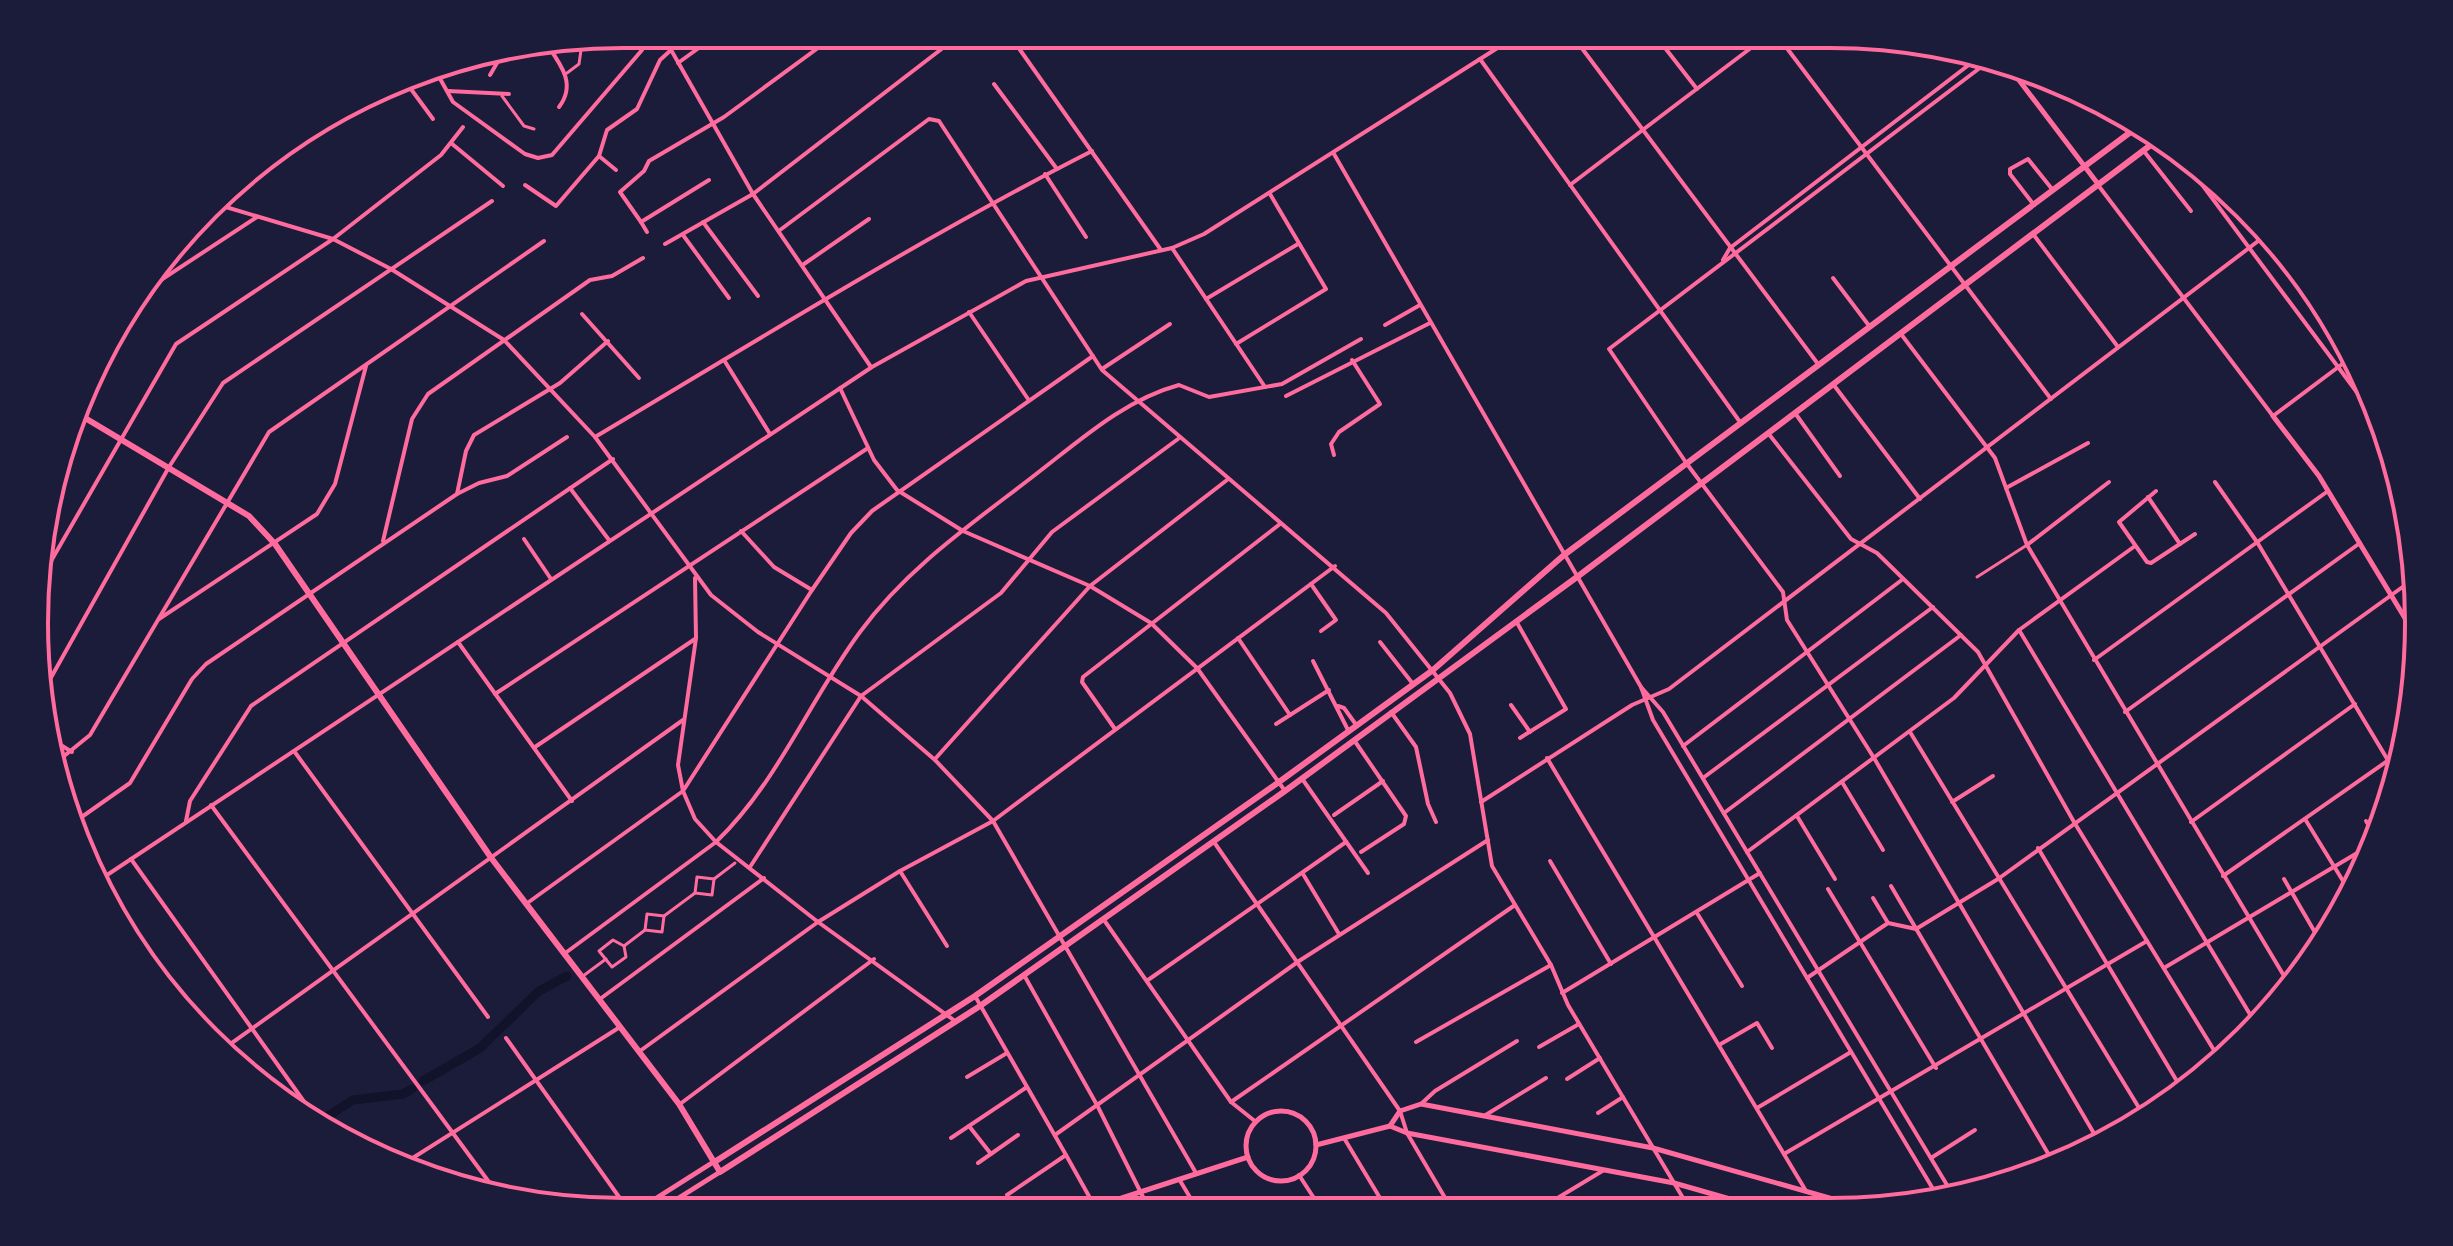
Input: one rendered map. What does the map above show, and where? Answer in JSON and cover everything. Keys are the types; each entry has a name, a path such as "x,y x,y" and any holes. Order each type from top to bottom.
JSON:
{"main road":[{"path":"716,1161 975,996 1349,732 1433,670 1564,555 2130,133"},
{"path":"86,419 225,500 249,516 275,544 492,859 679,1104 720,1172 980,1006 1302,779 1577,577 2150,145"}],"street":[{"path":"440,78 453,102 525,154 538,158 552,155 642,48"},
{"path":"678,63 699,48"},
{"path":"647,232 620,192 644,171 649,161 714,122 817,48"},
{"path":"665,244 753,194 943,48"},
{"path":"1019,48 1161,250"},
{"path":"106,875 872,367 968,311 1038,277 1172,248 1204,234 1497,48"},
{"path":"1582,48 1820,366"},
{"path":"1665,48 1697,89"},
{"path":"1570,185 1751,48"},
{"path":"1787,48 2051,399"},
{"path":"567,73 579,64 582,49"},
{"path":"525,185 556,206 599,156 607,130 637,109 660,60 671,50 753,194 872,367"},
{"path":"553,53 567,73 565,99 559,107"},
{"path":"1480,59 1657,311 1741,424"},
{"path":"490,75 497,62"},
{"path":"1721,262 1730,248 1860,145 1968,65"},
{"path":"1979,68 1609,349 1687,464 1783,592 1787,620 1874,758 2094,1134"},
{"path":"2019,81 2328,491 2405,618"},
{"path":"994,84 1057,169"},
{"path":"411,89 433,119"},
{"path":"447,91 509,94"},
{"path":"502,96 524,126 534,129"},
{"path":"1916,104 1921,112"},
{"path":"780,230 934,118 1102,370 1178,439 1335,566 1403,631 1438,677 1467,723 1492,866 1551,965 1579,1024 1683,1198"},
{"path":"52,560 176,344 333,239 441,155 463,127"},
{"path":"451,143 503,186"},
{"path":"2143,150 2191,211"},
{"path":"595,437 826,297 992,202 1092,151"},
{"path":"1334,154 1641,687 1643,700 1933,1189"},
{"path":"599,156 616,170"},
{"path":"2034,205 2009,172 2023,159 2028,159 2053,191"},
{"path":"1045,174 1086,237"},
{"path":"641,222 709,180"},
{"path":"2203,186 2355,390"},
{"path":"1236,344 1326,289 1270,194"},
{"path":"51,678 169,467 223,383 492,201"},
{"path":"226,207 333,239 391,269 504,340 595,437 687,567 725,609 831,680 861,696 935,760 993,821 1196,1173"},
{"path":"163,279 259,216"},
{"path":"1771,217 1776,223"},
{"path":"804,264 869,219"},
{"path":"703,222 758,296"},
{"path":"2032,233 2118,347"},
{"path":"682,234 729,298"},
{"path":"1481,802 1643,700 1669,689 2259,240"},
{"path":"64,757 90,735 225,500 269,432 298,408 544,241"},
{"path":"1206,299 1298,244"},
{"path":"1172,248 1265,387"},
{"path":"382,543 412,419 428,394 590,280 612,276 643,258"},
{"path":"1833,278 1871,328"},
{"path":"1385,325 1420,305"},
{"path":"968,311 1028,399"},
{"path":"582,314 639,378"},
{"path":"1286,396 1341,365 1430,323"},
{"path":"1102,370 1170,324"},
{"path":"1900,333 1987,448 2027,545 2284,976"},
{"path":"564,954 716,842 762,790 858,634 886,598 963,531 1135,401 1179,385 1209,397 1282,384 1361,339"},
{"path":"457,494 466,451 474,435 551,388 608,341"},
{"path":"1336,355 1341,365"},
{"path":"526,905 683,791 851,533 897,490 1093,356"},
{"path":"724,360 770,434"},
{"path":"1334,455 1331,444 1339,432 1380,404 1352,360"},
{"path":"2273,416 2343,363"},
{"path":"157,620 305,525 326,502 367,364"},
{"path":"1833,384 1920,499"},
{"path":"840,388 880,471 897,490 963,531 1090,586 1151,623 1197,668 1285,791"},
{"path":"1795,413 1840,476"},
{"path":"1768,433 1851,539 1903,579 1986,663 2074,822 2214,1050"},
{"path":"82,817 130,783 202,667 308,592 457,494 479,483 507,476 567,437"},
{"path":"750,867 861,696 1001,593 1052,532 1178,439"},
{"path":"2006,488 2088,443"},
{"path":"495,694 868,448"},
{"path":"186,821 187,807 241,717 342,642 613,459"},
{"path":"935,760 1090,586 1227,480"},
{"path":"1977,577 2027,545 2109,482"},
{"path":"2215,482 2257,542 2388,761"},
{"path":"569,487 609,540"},
{"path":"2156,491 2119,522 2135,546 2151,563 2195,534"},
{"path":"2094,660 2328,491"},
{"path":"2148,497 2180,544"},
{"path":"1115,729 1082,680 1280,524"},
{"path":"741,531 774,567 812,590"},
{"path":"524,539 551,579"},
{"path":"2125,712 2360,543"},
{"path":"1747,852 1954,698 2019,630 2135,546"},
{"path":"640,1051 818,922 900,871 993,821 1335,566"},
{"path":"695,576 696,638 678,765 683,791 695,819 716,842 818,922 874,959 955,1021"},
{"path":"1683,746 1903,579"},
{"path":"1311,584 1336,620 1321,631"},
{"path":"1807,978 1888,923 1916,929 1998,879 2404,587"},
{"path":"1703,778 1933,607"},
{"path":"1516,621 1566,709 1520,738"},
{"path":"2019,630 2250,1015"},
{"path":"1724,813 1961,635"},
{"path":"535,747 696,638"},
{"path":"1238,638 1290,715"},
{"path":"458,642 572,801"},
{"path":"1380,642 1413,684"},
{"path":"1313,661 1349,732"},
{"path":"1641,687 1654,697 1947,1186"},
{"path":"1276,724 1329,690"},
{"path":"2191,822 2355,704"},
{"path":"1511,705 1530,732"},
{"path":"1338,706 1344,708 1357,726"},
{"path":"1391,712 1416,747 1428,804 1436,822"},
{"path":"231,1044 683,720"},
{"path":"1909,731 2139,1108"},
{"path":"1354,740 1401,807 1406,821 1361,852"},
{"path":"62,746 72,752"},
{"path":"294,750 488,1017"},
{"path":"1547,758 1806,1191"},
{"path":"2223,876 2388,761"},
{"path":"1952,802 1993,776"},
{"path":"1302,779 1368,873"},
{"path":"1334,815 1383,781"},
{"path":"1842,782 1883,850"},
{"path":"211,805 488,1181"},
{"path":"1796,816 1835,879"},
{"path":"2305,819 2344,881"},
{"path":"1055,1135 1299,961 1488,840"},
{"path":"1214,842 1400,1111 1407,1133 1445,1198"},
{"path":"1147,981 1346,842"},
{"path":"2038,848 2177,1081"},
{"path":"2164,968 2356,853"},
{"path":"131,859 303,1100"},
{"path":"1550,861 1611,964"},
{"path":"695,893 697,877 714,879 735,863"},
{"path":"900,871 947,946"},
{"path":"1562,993 1760,873"},
{"path":"1302,874 1339,934"},
{"path":"600,999 764,878"},
{"path":"645,930 647,914 664,916 695,893 712,895 714,879"},
{"path":"2284,879 2315,931"},
{"path":"1891,886 2049,1155"},
{"path":"1828,889 1936,1068"},
{"path":"1873,898 1888,923"},
{"path":"1231,1102 1515,905"},
{"path":"1697,912 1742,986"},
{"path":"624,946 645,930 662,932 664,916"},
{"path":"1104,920 1231,1102 1256,1122"},
{"path":"613,940 624,946 626,957 612,967 599,951 613,940"},
{"path":"1784,1154 1936,1068 2147,941"},
{"path":"582,977 606,959"},
{"path":"679,1104 874,959"},
{"path":"1416,1042 1551,965"},
{"path":"1024,975 1097,1105 1143,1198"},
{"path":"975,996 1090,1198"},
{"path":"1719,1045 1757,1023 1772,1048"},
{"path":"1539,1047 1579,1024"},
{"path":"413,1158 620,1027"},
{"path":"506,1038 620,1198"},
{"path":"1390,1126 1400,1111 1421,1104 1435,1091 1517,1041"},
{"path":"1757,1108 1851,1052"},
{"path":"967,1077 1007,1053"},
{"path":"1567,1079 1600,1058"},
{"path":"1484,1116 1546,1078"},
{"path":"951,1138 1027,1087"},
{"path":"1598,1113 1623,1097"},
{"path":"1421,1104 1653,1148 1830,1198"},
{"path":"1288,1111 1308,1123 1316,1145 1312,1162 1299,1175 1290,1179 1269,1178 1253,1166 1248,1157 1247,1138 1256,1122 1265,1115 1288,1111"},
{"path":"969,1126 991,1154"},
{"path":"1316,1145 1390,1126 1407,1133 1674,1183 1726,1198"},
{"path":"1931,1158 1975,1130"},
{"path":"978,1163 1018,1135"},
{"path":"1344,1138 1380,1198"},
{"path":"1007,1195 1066,1155"},
{"path":"1120,1198 1248,1157"},
{"path":"657,1198 716,1161"},
{"path":"1558,1198 1604,1170"},
{"path":"679,1198 720,1172"},
{"path":"1299,1175 1314,1198"},
{"path":"1179,1179 1190,1198"}],"waterway":[{"path":"423,1081 480,1048 539,991 567,976"},
{"path":"328,1116 353,1100 403,1094 412,1089"}]}
